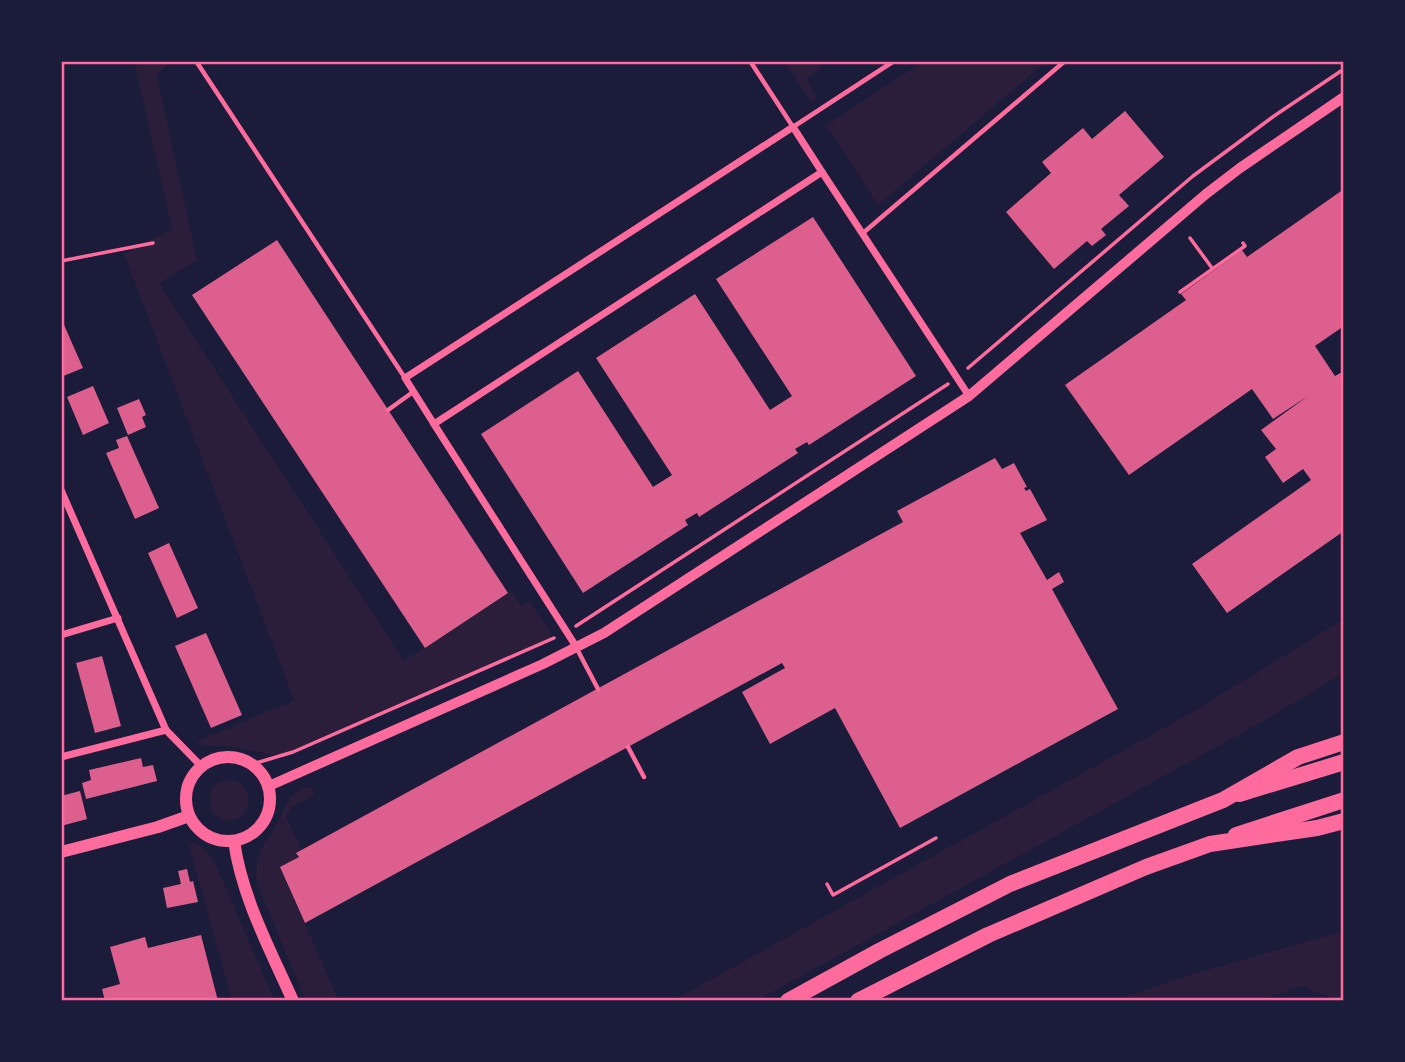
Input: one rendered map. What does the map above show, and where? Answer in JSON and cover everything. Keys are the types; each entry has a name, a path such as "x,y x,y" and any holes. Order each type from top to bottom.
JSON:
{"highway":[{"path":"1223,800 1298,757 1344,742"},
{"path":"788,1001 1010,884 1223,800 1344,762"},
{"path":"858,1001 988,935 1146,867 1344,800"},
{"path":"1210,844 1317,828 1344,821"}],"main road":[{"path":"227,756 253,764 263,774 269,786 271,801 268,816 254,832 234,841 221,841 197,828 189,816 186,803 192,777 201,766 213,759 227,756"},
{"path":"61,852 158,827 189,816"},
{"path":"234,841 246,895 293,1001"}],"street":[{"path":"269,786 577,649 970,396 1206,194 1344,97"},
{"path":"577,649 405,378 793,127 970,396"},
{"path":"434,424 822,172"},
{"path":"61,490 166,730 201,766"},
{"path":"61,635 118,618"},
{"path":"61,757 166,730"}],"lane":[{"path":"196,61 405,378"},
{"path":"750,61 793,127 894,61"},
{"path":"863,233 1065,61"},
{"path":"388,410 414,392"},
{"path":"577,649 598,689"},
{"path":"628,747 644,777"}],"path":[{"path":"253,764 293,752 568,632 958,377 1193,176 1274,116 1344,69"},
{"path":"1190,238 1212,268"},
{"path":"61,261 153,243"},
{"path":"1180,292 1245,246 1243,243"},
{"path":"827,884 833,895 936,838"}],"shaded area":[{"path":"134,61 170,61 157,76 197,260 159,283 404,661 511,591 521,606 529,601 549,629 551,639 280,756 228,746 203,746 196,742 294,700 124,254 172,229"},
{"path":"784,61 817,61 822,68 806,79 817,98 811,102"},
{"path":"924,61 1047,61 878,205 826,125"},
{"path":"1344,619 1344,673 1253,727 756,1001 672,1001 1194,711"},
{"path":"229,780 237,781 243,786 248,792 248,808 243,814 237,819 229,820 221,819 215,814 210,808 209,800 210,792 215,786 221,781"},
{"path":"305,787 313,788 314,796 292,807 286,817 302,851 297,853 299,857 280,868 339,1001 306,1001 256,876 257,860 286,803"},
{"path":"188,842 204,849 215,863 275,1001 232,1001"},
{"path":"1344,931 1344,1001 1331,1001 1330,998 1302,986 1256,1001 1113,1001 1186,976"}],"building":[{"path":"1125,111 1164,157 1119,195 1129,206 1101,229 1106,235 1092,246 1087,241 1054,269 1006,212 1051,173 1042,162 1083,128 1092,139"},
{"path":"1344,189 1344,326 1315,346 1335,376 1344,371 1344,531 1227,613 1192,564 1311,480 1303,469 1283,483 1265,457 1276,449 1261,430 1308,396 1273,419 1252,389 1129,475 1065,385 1186,300 1181,294 1242,250 1247,257"},
{"path":"813,217 916,376 809,445 807,442 795,449 798,453 699,517 697,513 685,520 688,525 583,593 481,434 578,371 653,487 672,475 596,358 695,294 770,410 792,396 716,279"},
{"path":"277,240 508,593 425,648 192,295"},
{"path":"61,318 83,368 61,377"},
{"path":"93,386 109,423 83,435 67,397"},
{"path":"139,399 146,415 142,417 146,427 128,435 117,408"},
{"path":"127,436 159,508 135,519 106,453 119,448 116,440"},
{"path":"995,458 1002,469 1014,463 1027,487 1024,488 1026,491 1030,489 1047,520 1020,533 1047,580 1059,572 1064,582 1052,589 1118,709 900,828 835,708 770,744 742,692 785,668 782,663 305,923 280,867 299,857 296,853 903,522 897,511"},
{"path":"169,543 198,608 177,618 148,553"},
{"path":"206,633 242,715 211,728 175,646"},
{"path":"102,656 121,726 95,733 76,663"},
{"path":"141,758 143,767 153,765 157,781 86,799 82,783 91,780 89,770"},
{"path":"80,791 87,819 61,826 61,796"},
{"path":"187,869 198,902 167,908 163,888 181,884 178,871"},
{"path":"201,935 218,1001 105,1001 102,989 120,984 110,947 145,937 148,948"}]}
